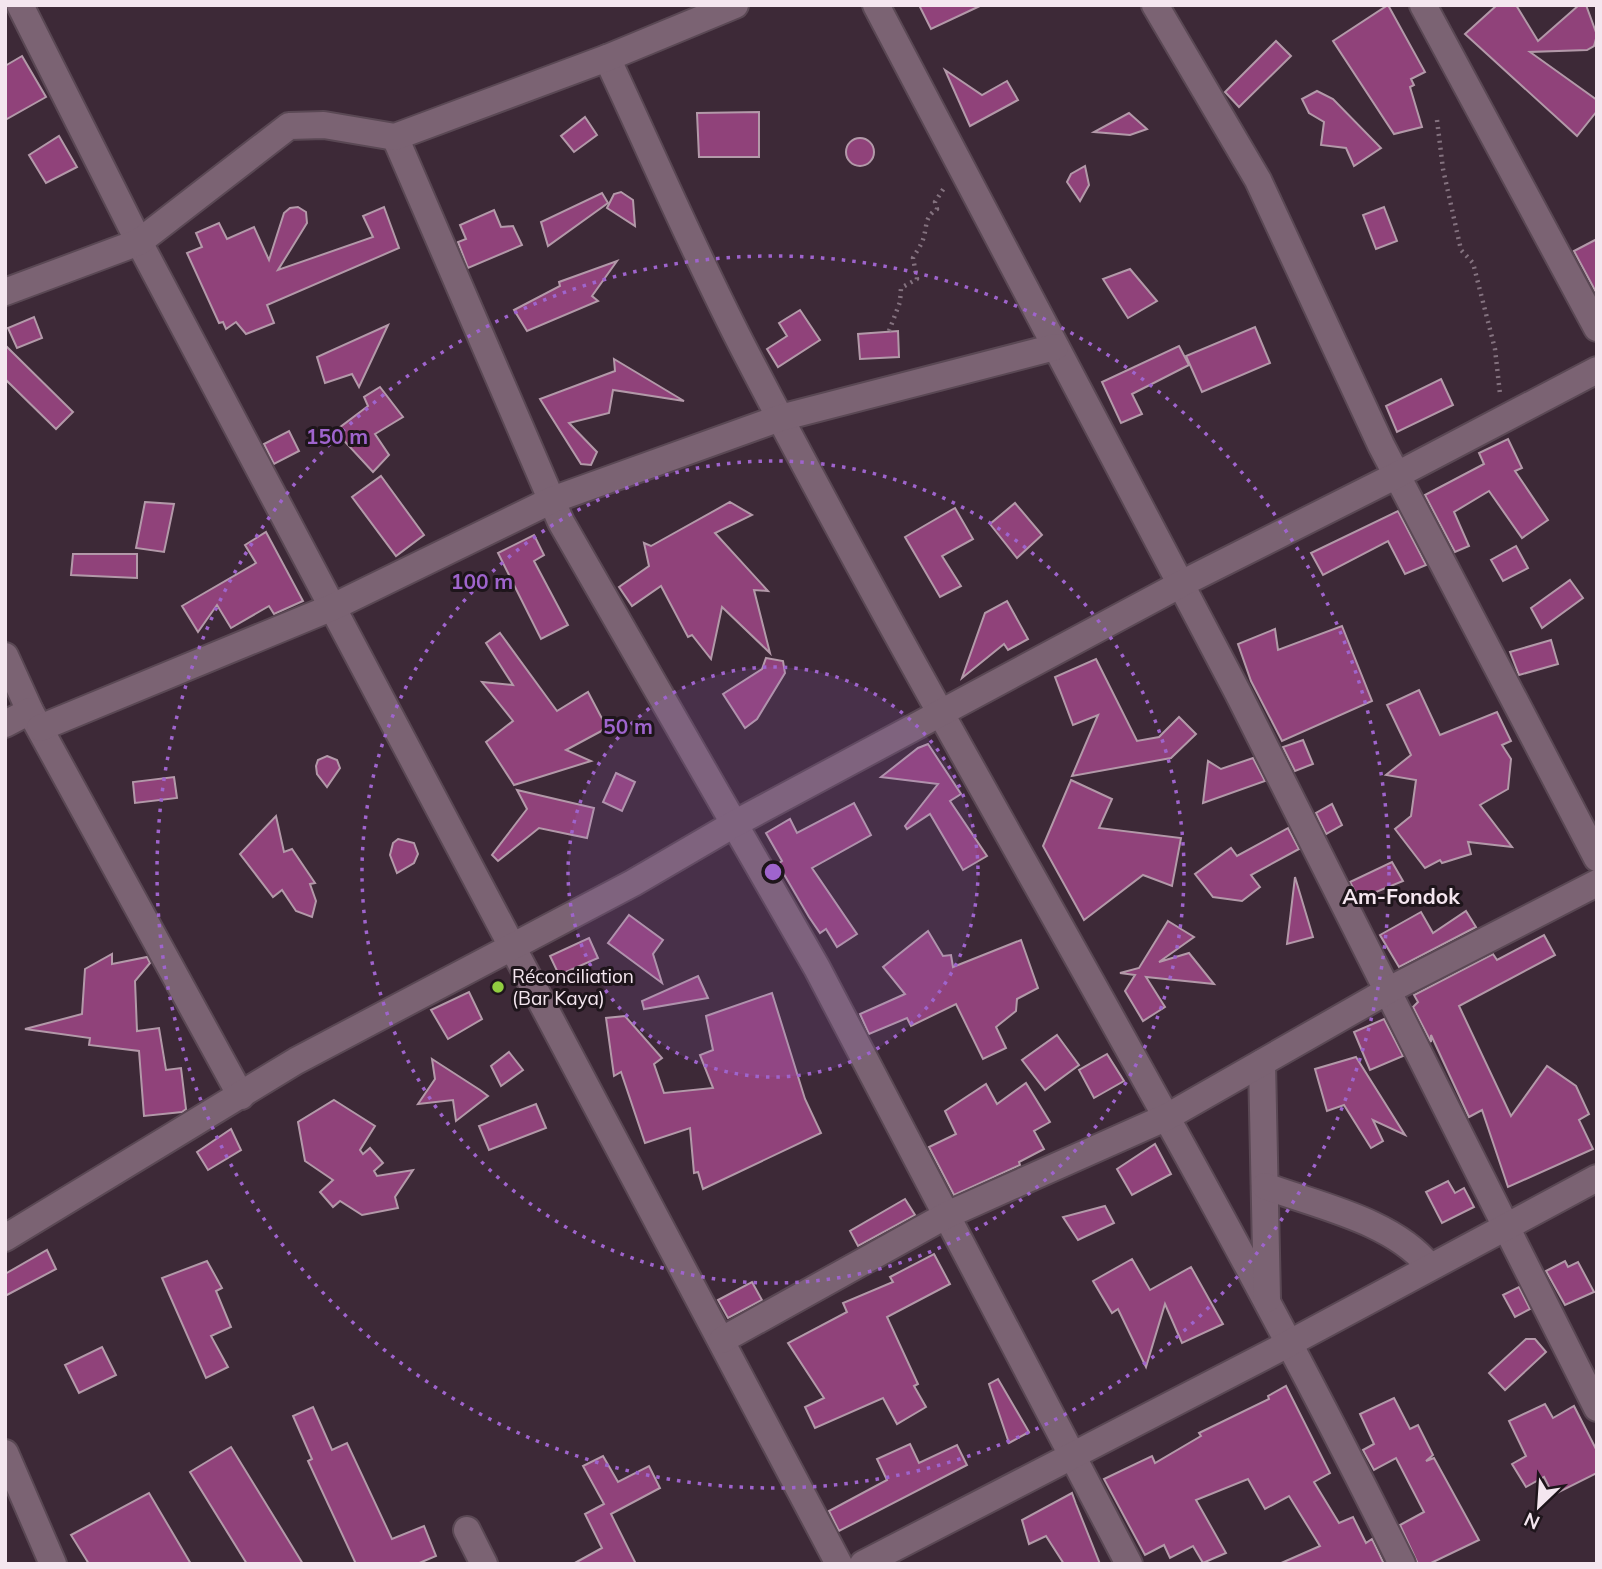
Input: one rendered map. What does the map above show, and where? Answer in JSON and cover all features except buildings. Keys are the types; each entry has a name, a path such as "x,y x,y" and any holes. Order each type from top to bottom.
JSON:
{"street":[{"path":"20,5 139,242 839,1564"},
{"path":"5,292 139,242 289,126 324,125 395,136 607,58 735,5"},
{"path":"876,5 1181,583 1390,990 1597,1408"},
{"path":"1155,5 1258,180 1397,475 1597,858"},
{"path":"1423,5 1597,328"},
{"path":"607,58 743,348 1167,1117 1289,1344 1402,1564"},
{"path":"395,136 552,500 817,968 1074,1454 1129,1564"},
{"path":"5,724 35,720 333,607 552,500 780,418 1055,347"},
{"path":"5,1238 296,1061 633,883 734,824 1181,583 1397,475 1597,370"},
{"path":"5,656 35,720 241,1096"},
{"path":"722,1339 947,1215 1167,1117 1390,990 1597,883"},
{"path":"1262,1063 1267,1304"},
{"path":"863,1564 1289,1344 1429,1266 1597,1178"},
{"path":"1265,1186 1394,1233 1415,1248 1429,1266"},
{"path":"5,1453 53,1564"},
{"path":"467,1530 484,1564"}],"path":[{"path":"1437,120 1443,169 1461,250 1473,263 1494,349 1503,419"},
{"path":"889,331 900,302 901,288 917,279 913,258 923,240 929,214 937,209 935,202 958,163"}],"place":[{"name":"Réconciliation (Bar Kaya)","path":"498,987"}],"district":[{"name":"Am-Fondok","path":"1401,897"}]}
